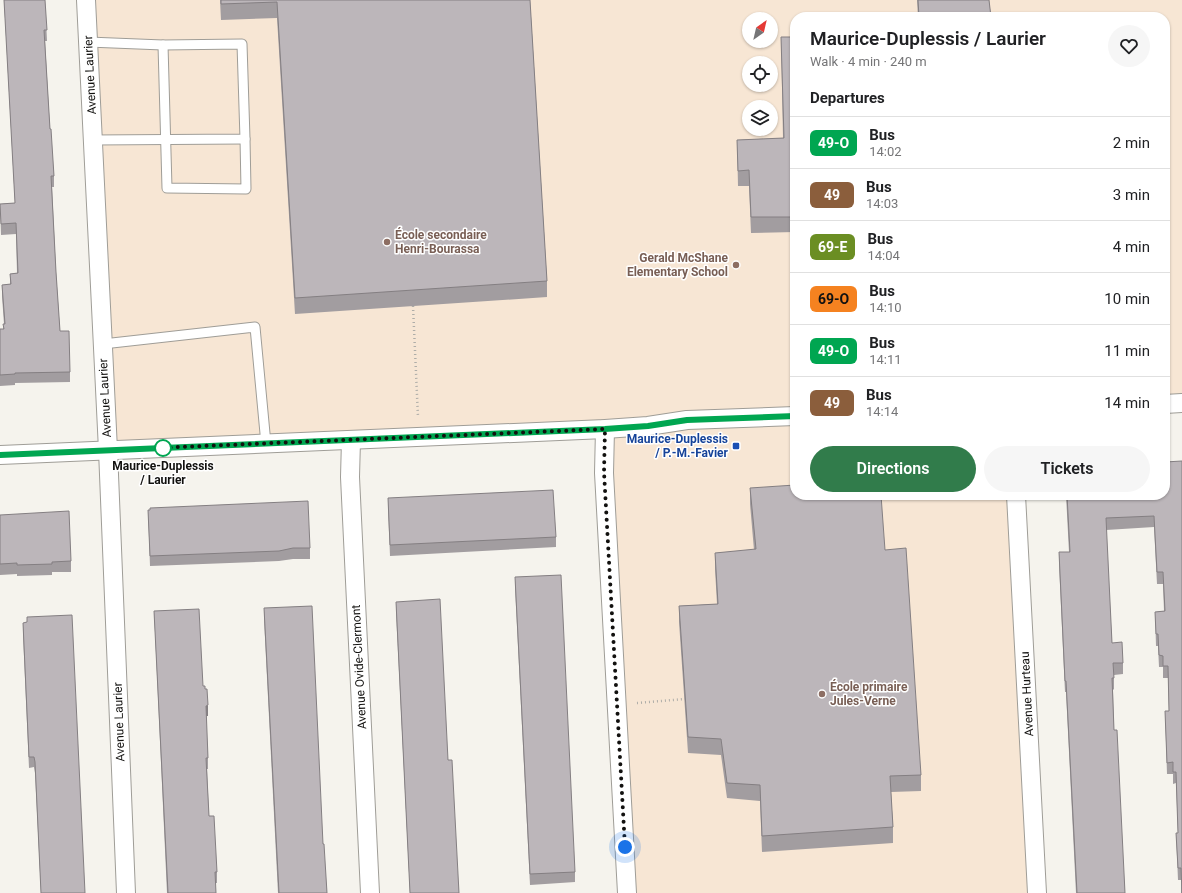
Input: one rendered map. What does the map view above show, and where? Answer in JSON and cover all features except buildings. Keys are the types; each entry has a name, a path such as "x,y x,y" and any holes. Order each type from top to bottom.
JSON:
{"street":[{"name":"Avenue Laurier","path":"86,0 108,450 126,893"},
{"path":"1170,404 1182,403"},
{"path":"0,455 605,429 648,426 687,420 790,416"},
{"path":"605,429 604,472 627,893"},
{"name":"Avenue Ovide-Clermont","path":"351,440 350,485 370,893"},
{"name":"Avenue Hurteau","path":"1016,500 1037,893"}],"lane":[{"path":"88,42 163,45 242,44 246,139 246,189 167,188 163,45"},
{"path":"93,140 246,139"},
{"path":"103,344 255,327 266,444"}],"path":[{"path":"413,306 419,437"},
{"path":"651,702 685,700"}],"shaded area":[{"path":"86,0 1182,0 1182,402 1170,402 1170,12 790,12 790,500 1016,500 1037,893 627,893 604,429 108,450"}],"bus line":[{"name":"49-O","path":"0,455 605,429 648,426 687,420 790,416"}],"place":[{"name":"École secondaire Henri-Bourassa","path":"387,242"},
{"name":"Gerald McShane Elementary School","path":"736,265"},
{"name":"Maurice-Duplessis / P.-M.-Favier","path":"736,446"},
{"name":"Maurice-Duplessis / Laurier","path":"163,448"},
{"name":"École primaire Jules-Verne","path":"822,694"}],"route":[{"path":"163,448 156,448 605,429 604,472 625,847"}]}
